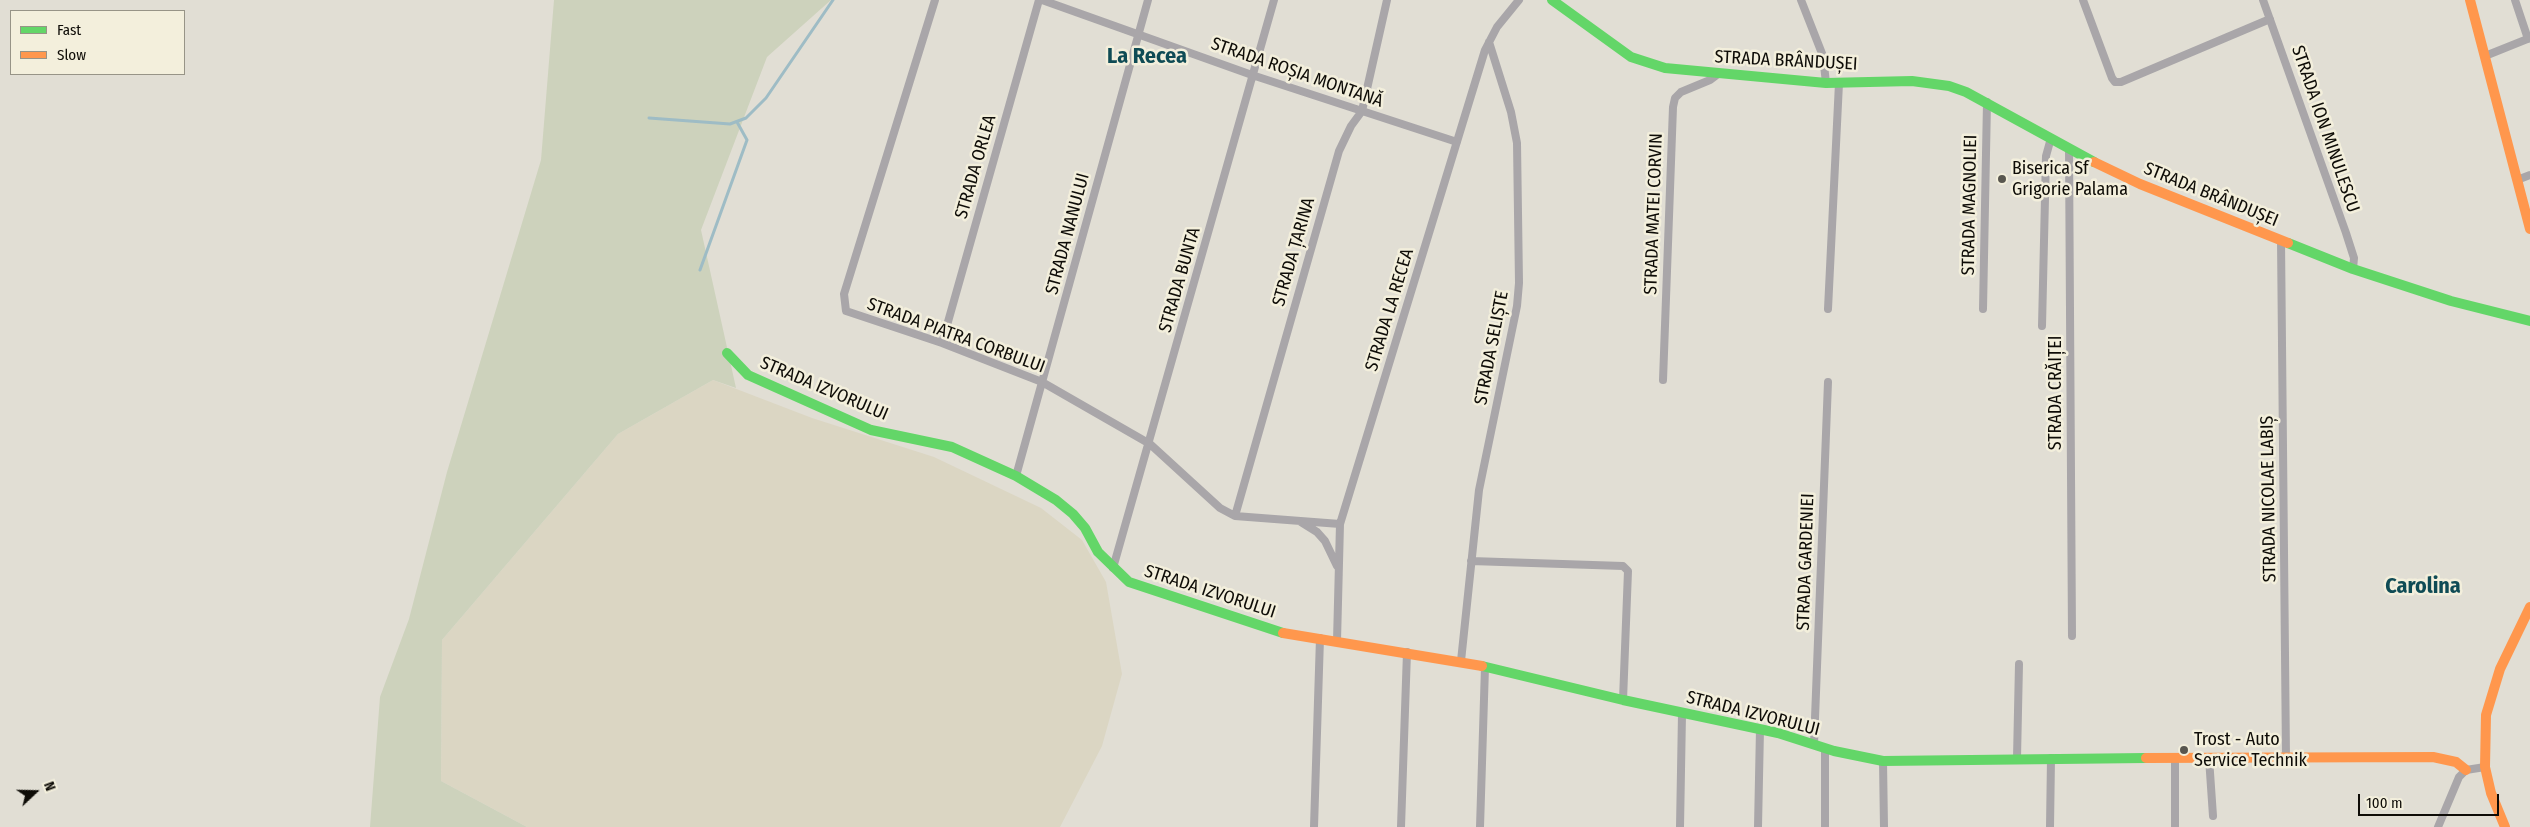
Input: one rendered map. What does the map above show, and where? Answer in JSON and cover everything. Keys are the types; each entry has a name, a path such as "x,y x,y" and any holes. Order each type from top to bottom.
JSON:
{"street":[{"name":"STRADA PIATRA CORBULUI","path":"935,0 844,294 846,310 851,314 942,343 1042,382 1150,444 1220,508 1235,516 1340,524"},
{"name":"STRADA ORLEA","path":"942,343 1041,0"},
{"name":"STRADA ROȘIA MONTANĂ","path":"1041,0 1252,75 1457,142"},
{"name":"STRADA NANULUI","path":"1016,476 1148,0"},
{"name":"STRADA BUNTA","path":"1113,568 1150,444 1274,0"},
{"name":"STRADA ȚARINA","path":"1235,516 1339,150 1351,126 1362,110 1387,0"},
{"name":"STRADA LA RECEA","path":"1337,641 1340,524 1489,42 1519,0"},
{"name":"STRADA BRÂNDUȘEI","path":"1552,0 1631,57 1665,68 1826,83 1898,81 1931,83 1966,92 2069,149 2140,184 2353,269 2451,301 2530,321"},
{"path":"1801,0 1823,56 1826,83"},
{"path":"2084,0 2115,82 2121,82 2270,19"},
{"name":"STRADA ION MINULESCU","path":"2263,0 2346,233 2354,258 2353,269"},
{"path":"2470,0 2530,229"},
{"path":"2485,56 2529,38 2515,0"},
{"name":"STRADA SELIȘTE","path":"1461,661 1479,490 1517,306 1519,282 1517,143 1511,112 1489,42"},
{"name":"STRADA MATEI CORVIN","path":"1664,380 1673,107 1675,98 1681,92 1710,80 1718,74"},
{"path":"1828,309 1839,83"},
{"name":"STRADA MAGNOLIEI","path":"1983,309 1987,102"},
{"path":"2042,326 2046,156 2051,138"},
{"name":"STRADA CRĂIȚEI","path":"2069,149 2072,636"},
{"path":"2517,180 2530,175"},
{"name":"STRADA NICOLAE LABIȘ","path":"2281,240 2286,758"},
{"name":"STRADA IZVORULUI","path":"727,353 748,375 871,430 952,448 1016,476 1056,500 1074,514 1085,528 1098,552 1129,582 1284,633 1461,661 1682,714 1760,729 1825,748 1883,761 2017,758 2433,757 2456,762 2466,770"},
{"name":"STRADA GARDENIEI","path":"1814,744 1828,382"},
{"path":"1300,521 1317,532 1325,542 1334,555 1339,571"},
{"path":"1471,560 1623,566 1628,571 1622,700"},
{"path":"2505,827 2491,793 2484,767 2484,735 2492,691 2510,647 2530,607"},
{"path":"1314,827 1320,638"},
{"path":"1401,827 1407,652"},
{"path":"2017,758 2019,664"},
{"path":"1480,827 1485,667"},
{"path":"1680,827 1682,714"},
{"path":"1758,827 1760,729"},
{"path":"1824,827 1825,748"},
{"path":"2050,827 2051,758"},
{"path":"2175,758 2175,827"},
{"path":"2209,758 2213,816"},
{"path":"1883,761 1884,827"},
{"path":"2438,827 2459,777 2466,770 2484,767"}],"shaded area":[{"path":"713,380 812,418 934,457 1041,508 1082,540 1106,582 1122,674 1102,746 1060,827 527,827 441,781 442,640 618,434"}],"green space":[{"path":"554,0 831,0 767,57 701,230 736,388 713,380 618,434 442,640 441,781 527,827 370,827 380,697 409,619 447,472 541,160"}],"waterway":[{"path":"649,118 730,124 746,118 766,98 833,0"},
{"path":"700,270 747,140 737,122"}],"traffic: fast":[{"path":"1552,0 1631,57 1665,68 1826,83 1912,81 1949,86 1966,92 2094,162"},
{"path":"2288,243 2353,269 2451,301 2530,321"},
{"path":"727,353 748,375 871,430 952,447 1016,476 1056,500 1073,514 1085,528 1098,552 1129,582 1283,633"},
{"path":"1482,666 1623,700 1778,733 1834,751 1883,761 2146,758"}],"traffic: slow":[{"path":"2470,0 2530,229"},
{"path":"2094,162 2140,184 2288,243"},
{"path":"2505,827 2491,793 2485,767 2486,715 2500,669 2530,607"},
{"path":"1283,633 1482,666"},
{"path":"2146,758 2433,757 2456,762 2466,770"}],"place":[{"name":"Biserica Sf Grigorie Palama","path":"2002,179"},
{"name":"Trost - Auto Service Technik","path":"2184,750"}],"district":[{"name":"La Recea","path":"1147,57"},
{"name":"Carolina","path":"2423,587"}]}
